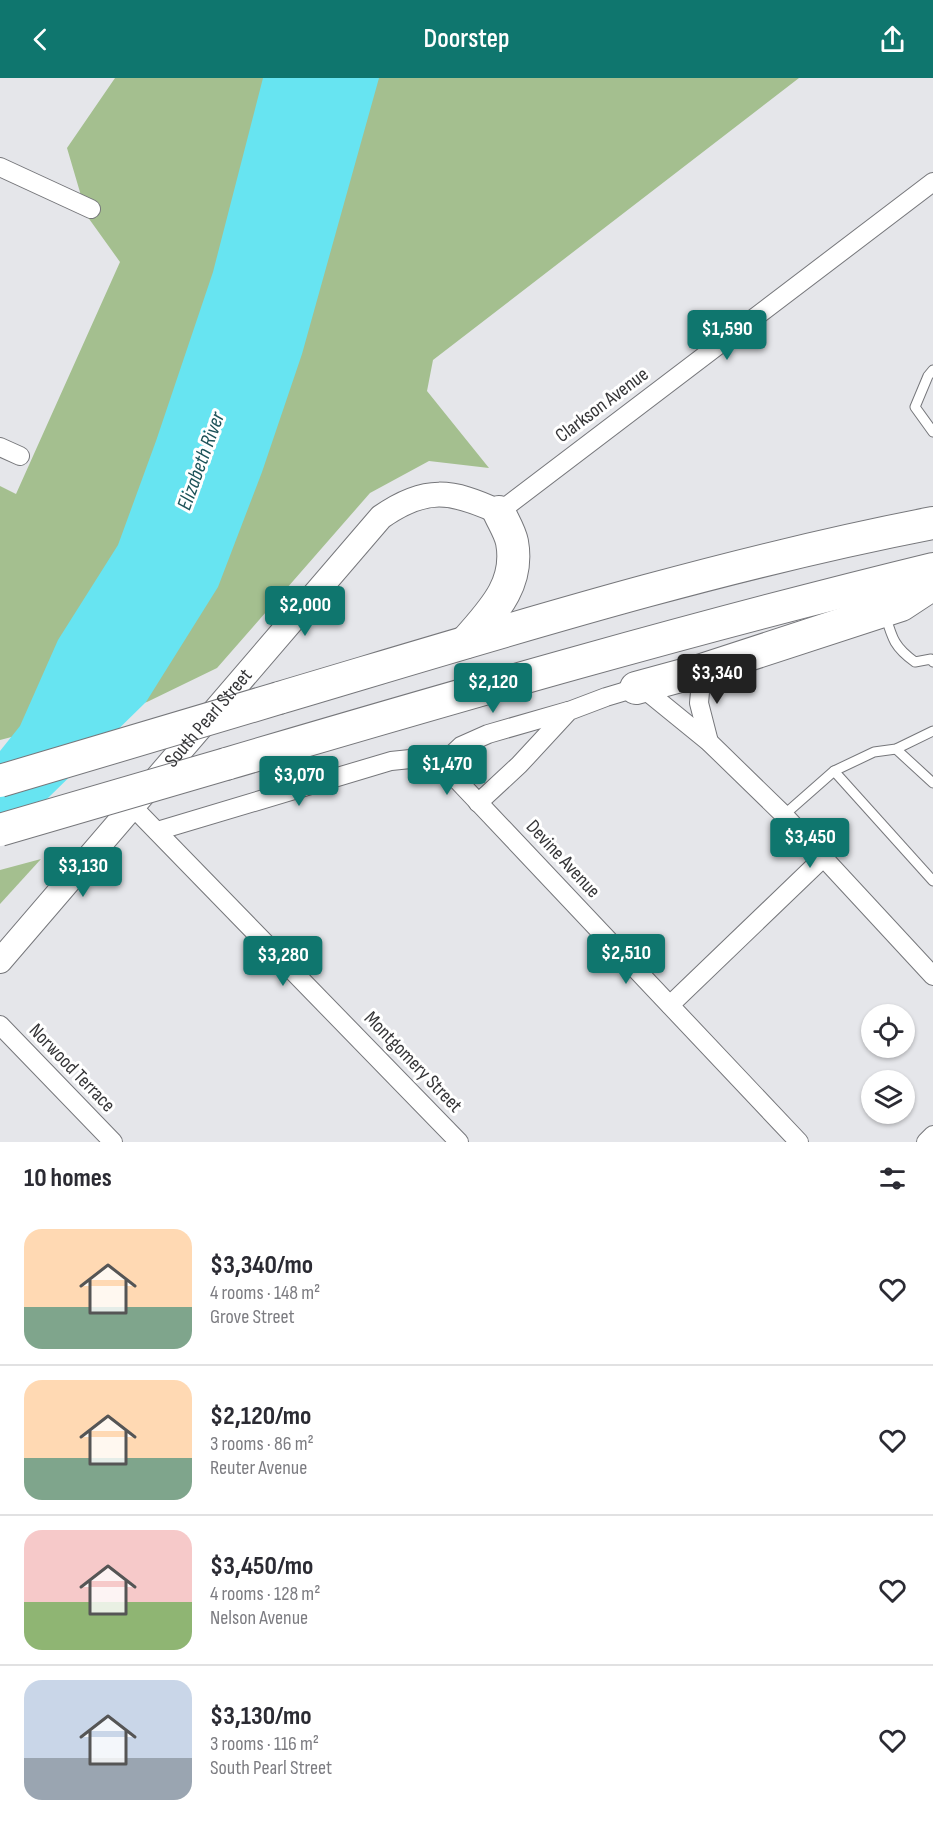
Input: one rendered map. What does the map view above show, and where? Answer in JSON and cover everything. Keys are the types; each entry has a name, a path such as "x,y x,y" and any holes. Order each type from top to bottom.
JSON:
{"highway":[{"path":"466,642 497,605 513,576 512,541 499,512"},
{"path":"0,781 466,642 676,583 933,523"},
{"path":"636,688 702,670 881,596 933,570"},
{"path":"0,830 520,677 881,596 901,605 933,584"}],"street":[{"path":"0,167 91,209"},
{"name":"Clarkson Avenue","path":"499,512 933,182"},
{"path":"0,447 20,456"},
{"name":"South Pearl Street","path":"0,961 381,517 410,499 440,494 466,498 499,512"},
{"path":"702,670 699,703 709,742"},
{"path":"157,831 391,761 420,758 442,764 461,746 488,734 569,711 636,688 650,694 709,742 784,815 933,975"},
{"path":"478,803 519,765 569,711"},
{"name":"Devine Avenue","path":"442,764 799,1142"},
{"name":"Montgomery Street","path":"134,807 459,1142"},
{"path":"669,1005 824,858"},
{"name":"Norwood Terrace","path":"0,1025 112,1142"},
{"path":"926,1142 933,1135"}],"lane":[{"path":"933,370 928,376 915,407 933,432"},
{"path":"881,596 892,638 900,651 915,662 932,660"},
{"path":"784,815 834,771 874,752 896,749 933,730"},
{"path":"896,749 933,783"},
{"path":"834,771 933,881"}],"green space":[{"path":"115,78 799,78 433,360 427,391 489,468 429,461 370,493 217,668 147,702 0,740 0,486 16,494 120,262 87,216 67,148"},
{"path":"41,859 0,904 0,870"}],"water":[{"name":"Elizabeth River","path":"263,78 379,78 302,354 262,472 218,587 146,702 0,845 0,751 20,726 58,640 118,545 213,272"}]}
